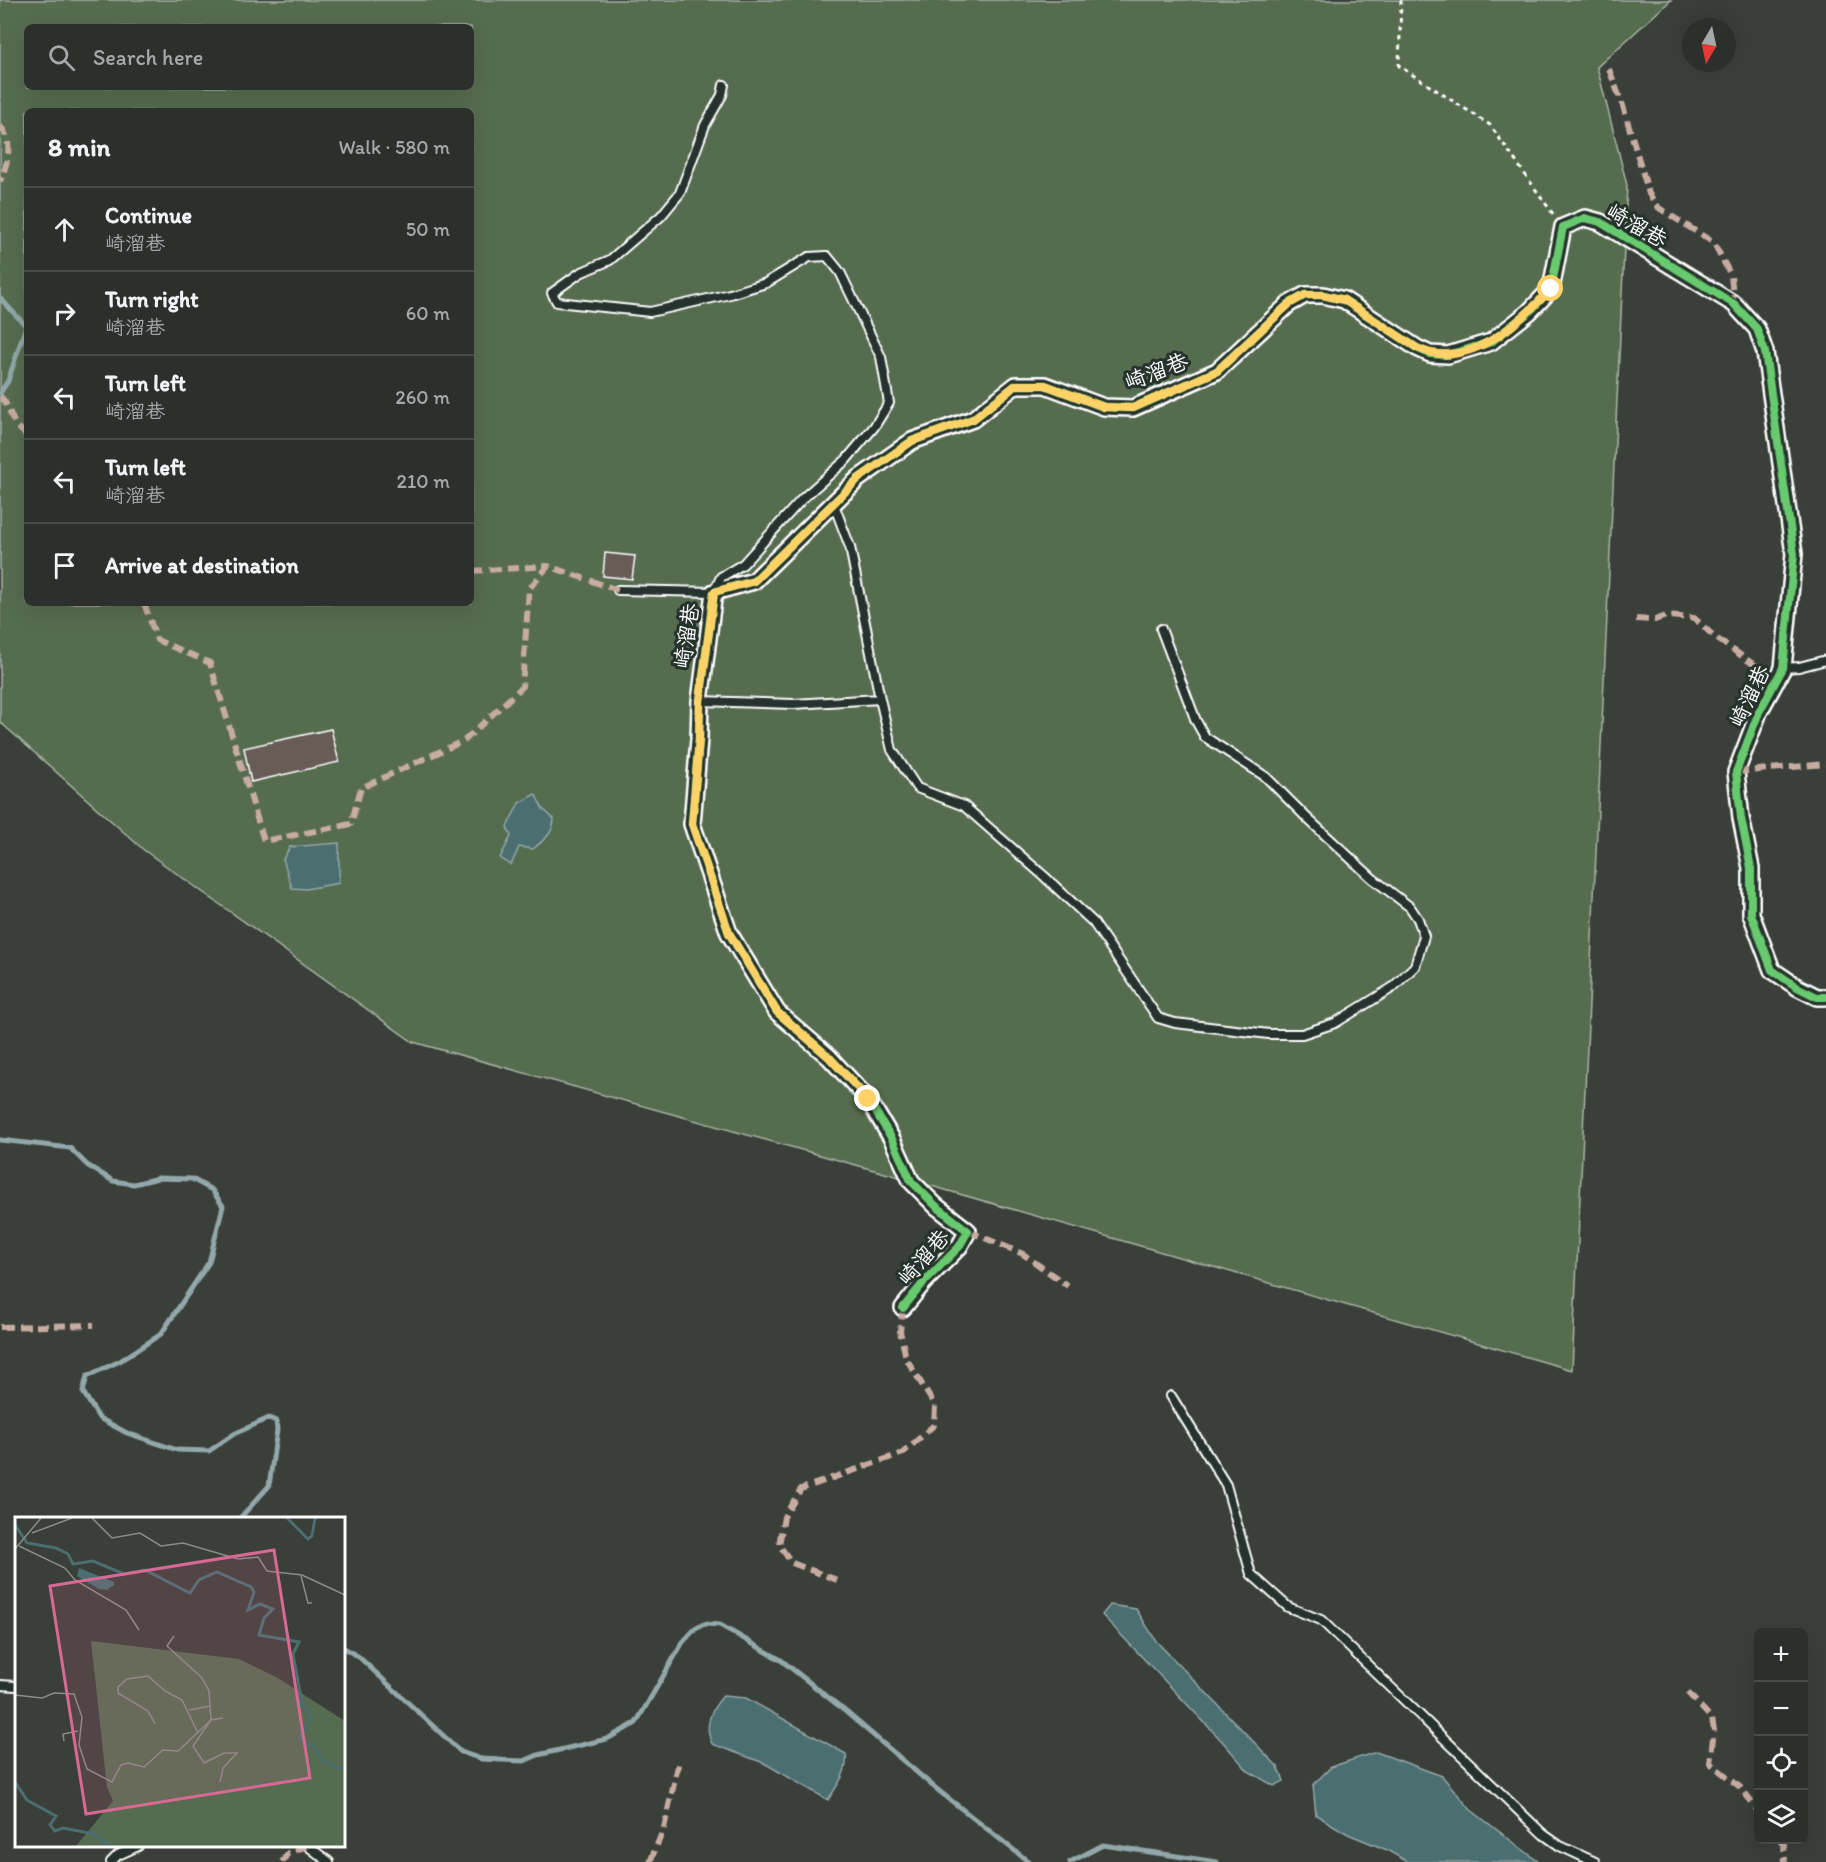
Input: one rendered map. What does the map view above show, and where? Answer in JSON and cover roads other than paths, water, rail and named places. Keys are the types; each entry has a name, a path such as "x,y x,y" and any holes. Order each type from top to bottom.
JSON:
{"street":[{"name":"崎溜巷","path":"903,1308 924,1282 959,1247 968,1231 936,1206 911,1181 892,1139 868,1099 829,1057 777,1012 729,933 692,824 700,701 714,592 754,581 858,479 912,441 973,419 1016,385 1045,385 1104,407 1133,408 1217,371 1289,304 1305,295 1323,295 1344,300 1417,348 1430,354 1448,356 1491,342 1529,312 1551,289 1563,227 1585,218 1600,222 1734,304 1758,329 1765,352 1794,554 1784,668 1759,712 1736,772 1741,818 1751,868 1751,914 1772,970 1817,997 1826,997"}],"lane":[{"path":"618,590 714,592 722,577 743,564 803,498 846,460 874,427 889,403 880,357 840,272 826,256 809,258 766,283 730,294 650,312 557,302 552,292 580,273 610,260 661,216 680,193 705,125 722,95 724,85"},
{"path":"833,502 850,547 879,699 892,750 917,788 964,806 1093,922 1158,1018 1175,1023 1269,1034 1302,1034 1335,1023 1392,988 1415,966 1424,936 1418,919 1410,907 1372,878 1266,777 1205,737 1196,721 1161,629"},
{"path":"1784,668 1799,667 1826,660"},
{"path":"700,701 793,704 879,699"},
{"path":"1170,1396 1226,1485 1251,1574 1288,1607 1321,1620 1543,1834 1560,1846 1595,1862"},
{"path":"111,1862 118,1855 134,1847"},
{"path":"310,1847 329,1862"}],"water":[{"path":"535,794 543,809 554,819 552,829 545,839 533,849 519,847 511,865 500,858 511,836 507,827 519,803"},
{"path":"339,843 339,883 306,889 292,888 283,859 290,847"},
{"path":"1110,1605 1136,1609 1156,1641 1278,1767 1284,1781 1274,1786 1248,1771 1102,1615"},
{"path":"723,1696 746,1698 846,1754 844,1773 828,1800 764,1763 712,1744 709,1731 710,1719"},
{"path":"1376,1752 1442,1776 1471,1810 1539,1862 1408,1862 1387,1850 1348,1834 1316,1815 1313,1785 1331,1767"}],"waterway":[{"path":"0,298 24,324"},
{"path":"0,393 8,381 24,332"},
{"path":"0,1140 70,1148 87,1165 113,1181 134,1184 158,1178 192,1179 212,1190 223,1206 209,1262 161,1334 120,1361 87,1376 83,1392 99,1418 127,1433 177,1450 209,1451 234,1434 269,1418 276,1421 277,1430 269,1486 241,1517"},
{"path":"345,1649 359,1657 461,1752 481,1759 524,1761 538,1755 607,1739 636,1723 683,1642 695,1629 704,1624 720,1625 781,1660 934,1787 1029,1862"},
{"path":"1070,1862 1103,1845 1217,1862"}]}
